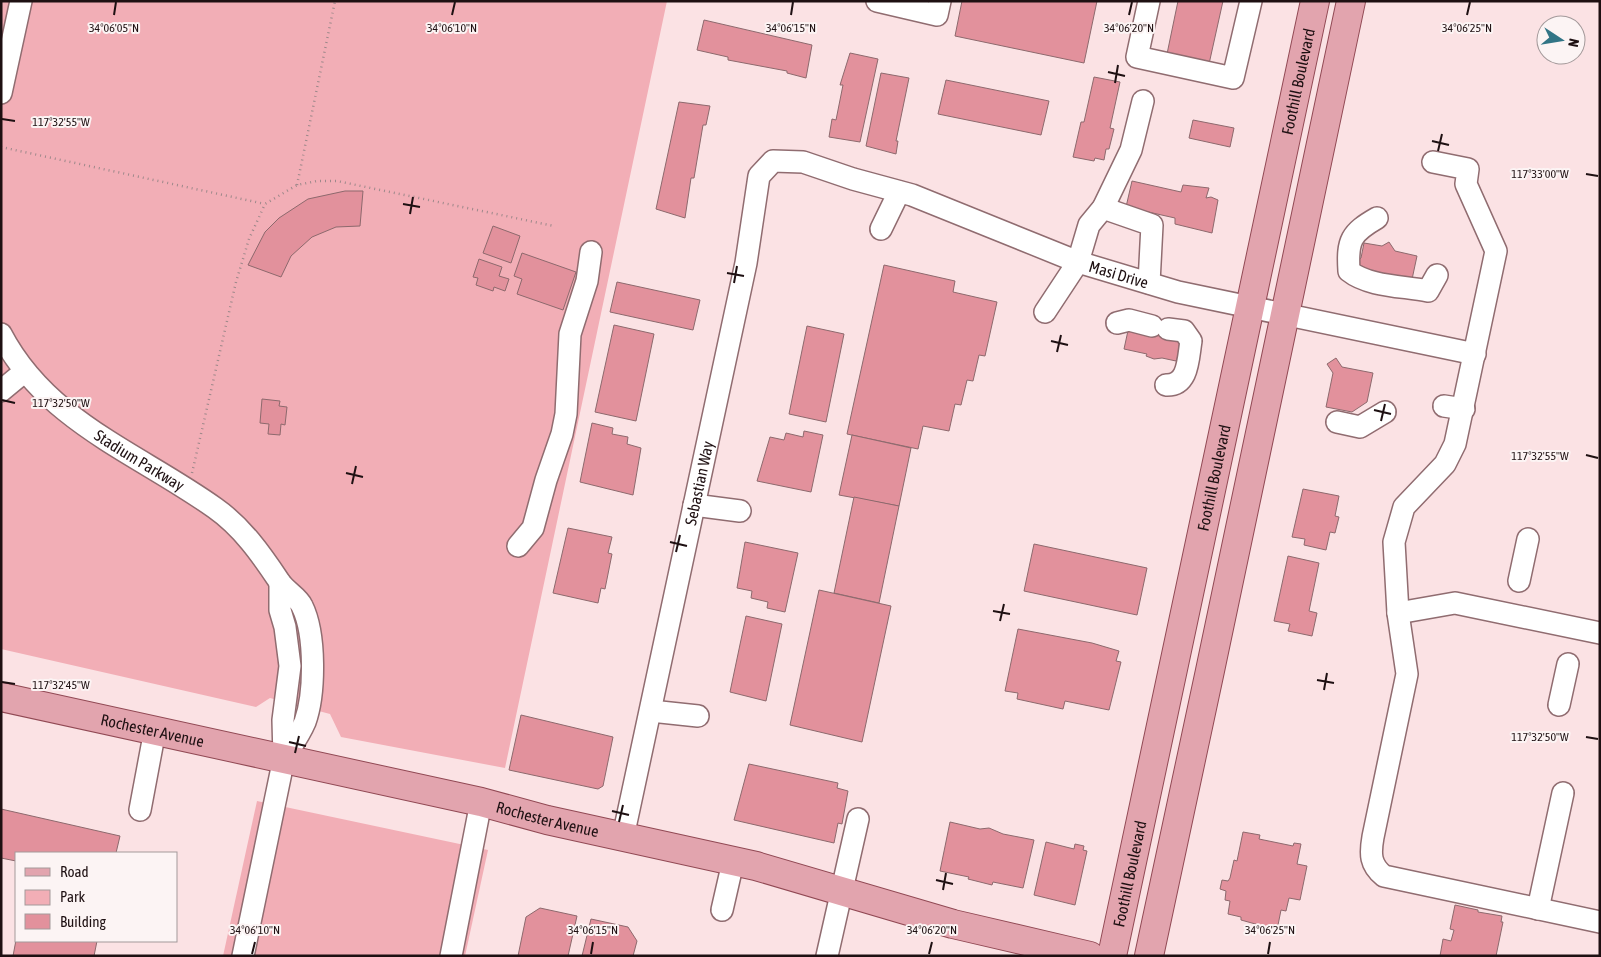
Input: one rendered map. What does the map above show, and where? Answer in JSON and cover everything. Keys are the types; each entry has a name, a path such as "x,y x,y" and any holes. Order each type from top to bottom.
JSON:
{"main road":[{"name":"Foothill Boulevard","path":"1112,956 1248,306 1315,1"},
{"path":"1149,956 1217,644 1284,314 1351,1"},
{"name":"Rochester Avenue","path":"1,697 481,802 547,820 733,862 842,891 952,924 1090,956"}],"street":[{"path":"1,93 21,1"},
{"path":"877,1 937,14 940,1"},
{"path":"1148,1 1137,57 1233,78 1251,1"},
{"path":"1045,312 1078,262 1090,225 1103,208 1131,150 1143,101"},
{"name":"Masi Drive","path":"773,161 803,162 899,192 1078,262 1178,292 1476,354"},
{"name":"Sebastian Way","path":"623,837 746,263 759,176 773,161"},
{"path":"1433,162 1468,169 1466,184 1496,251 1476,354 1454,408 1450,455 1405,493 1404,507 1394,542 1398,614 1406,674 1371,850 1372,861 1376,870 1384,876 1600,922"},
{"path":"881,229 899,192"},
{"path":"1103,208 1152,225 1149,283"},
{"path":"1377,218 1357,230 1351,241 1349,271 1356,276 1368,280 1428,291 1437,275"},
{"path":"518,546 533,528 546,480 562,434 566,414 570,334 587,281 591,252"},
{"path":"1117,323 1129,320 1184,332 1191,341 1185,374 1181,381 1175,385 1166,384"},
{"name":"Stadium Parkway","path":"1,334 24,372 53,402 78,422 216,508 257,548 280,583 302,606 310,636 313,676 305,722 284,758 243,956"},
{"path":"1,391 24,372"},
{"path":"1337,422 1360,427 1386,412"},
{"path":"694,505 740,511"},
{"path":"1519,581 1528,539"},
{"path":"1398,614 1455,603 1600,634"},
{"path":"1559,705 1568,664"},
{"path":"651,711 698,716"},
{"path":"140,810 155,730"},
{"path":"1538,909 1563,793"},
{"path":"451,956 481,802"},
{"path":"827,956 858,819"},
{"path":"722,910 733,862"}],"path":[{"path":"297,185 335,1"},
{"path":"1,147 265,204"},
{"path":"188,490 236,282 249,239 265,204 297,185 317,181 337,181 554,226"}],"green space":[{"path":"1,1 667,1 505,768 341,737 330,714 270,698 256,707 1,649"},
{"path":"257,801 488,850 465,956 223,956"}],"building":[{"path":"962,1 1097,1 1084,63 955,36"},
{"path":"1178,1 1223,1 1209,64 1167,54"},
{"path":"704,20 812,45 806,78 787,73 787,71 728,60 728,57 697,50"},
{"path":"850,53 878,59 860,142 829,137 832,119 836,120 843,85 840,85"},
{"path":"881,73 909,78 896,141 898,141 896,154 866,146"},
{"path":"1094,77 1120,82 1110,128 1114,129 1109,149 1106,149 1104,160 1095,158 1094,161 1073,157 1081,122 1084,122"},
{"path":"946,80 1049,101 1041,135 938,114"},
{"path":"679,102 710,106 706,125 703,125 694,178 691,178 685,218 656,209"},
{"path":"1193,120 1234,128 1230,147 1189,138"},
{"path":"1132,181 1181,192 1183,185 1209,188 1206,198 1211,197 1218,200 1212,233 1175,224 1175,218 1126,207"},
{"path":"345,191 363,191 360,226 336,227 312,237 291,256 281,277 248,265 265,232 279,218 308,199"},
{"path":"493,226 520,236 511,263 483,253"},
{"path":"1389,242 1395,251 1417,256 1411,284 1360,271 1354,263 1361,258 1364,243 1382,246"},
{"path":"522,253 576,272 563,310 517,294 522,279 514,276"},
{"path":"479,259 502,267 499,276 509,279 505,291 494,287 493,291 476,285 478,278 473,277"},
{"path":"884,265 955,281 953,292 997,302 985,356 979,355 973,381 967,380 961,405 955,404 949,431 923,426 918,449 847,434"},
{"path":"617,282 700,300 693,330 610,312"},
{"path":"614,325 654,334 636,421 595,412"},
{"path":"807,326 844,334 826,422 789,414"},
{"path":"1129,326 1181,338 1179,346 1182,346 1176,361 1162,358 1154,359 1146,356 1147,354 1124,349"},
{"path":"1336,358 1342,367 1373,373 1367,402 1352,412 1326,407 1333,373 1327,364"},
{"path":"262,399 280,401 279,406 287,407 285,425 281,424 280,435 268,434 269,424 260,423"},
{"path":"592,423 613,428 612,434 628,437 627,444 641,448 633,495 580,482"},
{"path":"804,431 823,435 811,492 757,481 770,437 784,440 786,433 803,437"},
{"path":"852,435 911,448 899,506 839,495"},
{"path":"1303,489 1339,496 1335,516 1339,517 1335,533 1330,532 1326,550 1304,545 1305,539 1292,537"},
{"path":"854,497 899,506 879,603 834,593"},
{"path":"568,528 612,537 608,553 612,554 605,589 601,588 598,603 553,593"},
{"path":"745,542 798,553 785,612 767,608 768,602 751,598 752,591 737,588"},
{"path":"1034,544 1147,568 1137,615 1024,591"},
{"path":"1288,556 1319,563 1309,611 1317,613 1312,636 1288,631 1290,624 1274,621"},
{"path":"819,590 891,606 862,742 790,725"},
{"path":"746,616 782,624 766,701 730,692"},
{"path":"1018,629 1092,643 1119,651 1116,661 1121,662 1109,710 1065,701 1063,709 1017,699 1018,693 1005,691"},
{"path":"521,715 613,737 603,786 598,789 509,770"},
{"path":"749,764 838,783 837,788 848,791 842,824 838,823 834,843 734,820"},
{"path":"1,809 120,836 116,852 15,852 15,861 1,858"},
{"path":"950,822 980,829 989,828 1003,834 1034,840 1023,888 993,882 992,885 968,879 969,877 940,871"},
{"path":"1243,832 1260,835 1259,839 1293,846 1294,843 1301,844 1297,864 1307,866 1300,900 1289,898 1286,911 1281,910 1277,930 1241,920 1241,917 1228,914 1230,901 1225,900 1226,891 1220,889 1222,880 1228,881 1230,878 1234,860 1237,861"},
{"path":"1046,842 1074,849 1075,844 1084,846 1083,850 1087,851 1075,905 1034,895"},
{"path":"1455,905 1478,910 1478,912 1502,916 1501,922 1503,922 1496,956 1440,956 1443,939 1451,941 1454,930 1450,929"},
{"path":"540,908 577,916 568,956 518,956 526,917"},
{"path":"591,919 628,927 637,941 633,956 582,956"},
{"path":"16,942 97,942 94,956 13,956"}]}
